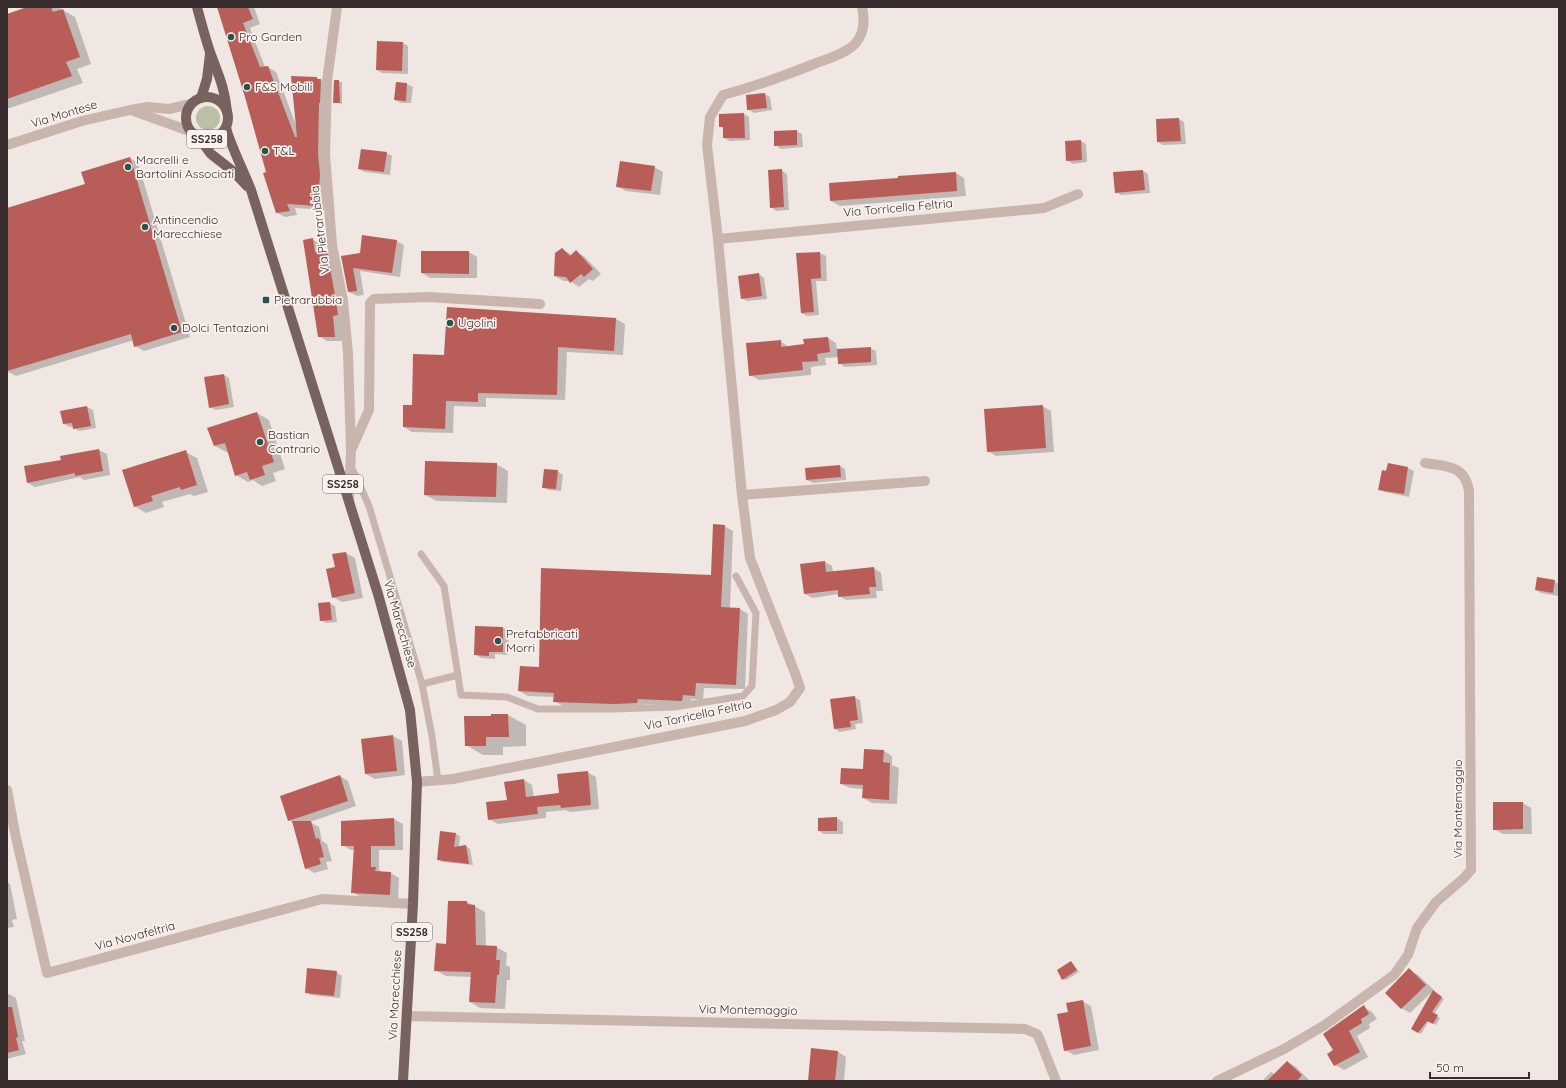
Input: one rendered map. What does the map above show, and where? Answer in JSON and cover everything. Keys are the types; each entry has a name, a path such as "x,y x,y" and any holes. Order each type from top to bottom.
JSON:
{"main road":[{"name":"Via Marecchiese","path":"197,7 210,52 224,90 228,123 226,128 230,143 243,168 251,190 378,594 410,710 417,782 413,904 403,1081"},
{"name":"Via Marecchiese","path":"201,98 207,79 210,52"},
{"path":"191,104 201,98 214,98 224,106 227,112"},
{"name":"Via Marecchiese","path":"191,104 186,120 195,135 211,154 234,172 251,190"},
{"name":"SS258","path":"195,135 204,139 217,137 226,128"}],"street":[{"name":"Via Pietrarubbia","path":"337,7 327,81 325,154 332,245 343,302 348,353 351,450 349,503"},
{"name":"Via Torricella Feltria","path":"417,782 452,779 745,721 776,710 790,702 800,688 750,558 742,495 718,239 707,145 710,117 723,95 773,80 839,54 854,45 862,31 864,18 862,7"},
{"name":"Via Montese","path":"7,146 82,121 130,110 148,107 169,109 191,104"},
{"path":"130,110 195,135"},
{"name":"Via Torricella Feltria","path":"718,239 1044,208 1078,194"},
{"name":"Via Pietrarubbia","path":"351,450 369,410 373,326 370,303 374,299 428,297 540,304"},
{"name":"Via Montemaggio","path":"1217,1081 1284,1049 1325,1025 1394,975 1408,955 1417,928 1436,902 1471,870 1469,491 1467,480 1463,474 1447,466 1425,463"},
{"path":"742,495 924,481"},
{"name":"Via Novafeltria","path":"7,790 15,833 47,973 322,899 413,904"},
{"name":"Via Montemaggio","path":"407,1016 1025,1029 1037,1034 1056,1081"}],"lane":[{"path":"350,465 369,506 422,684 432,736 438,780"},
{"path":"422,554 444,586 461,695 507,697 538,709 674,708 743,696 752,686 756,613 736,576"},
{"path":"422,684 458,675"}],"green space":[{"path":"208,106 213,107 219,113 219,123 213,129 208,130 203,129 197,123 196,118 197,113 203,107"}],"building":[{"path":"27,7 51,7 53,12 63,9 80,57 66,62 72,76 7,99 7,14"},
{"path":"217,7 248,7 253,19 243,23 260,67 268,66 295,137 297,137 291,76 317,77 317,79 321,79 319,103 318,154 320,174 318,206 287,204 290,211 276,213 263,173 266,172 245,97"},
{"path":"377,41 403,42 402,71 376,70"},
{"path":"334,80 339,80 340,103 333,103"},
{"path":"396,82 407,83 406,101 394,100"},
{"path":"765,93 767,108 747,110 746,95"},
{"path":"744,113 745,138 723,138 723,127 719,127 719,114"},
{"path":"1179,118 1181,141 1157,142 1156,119"},
{"path":"797,130 797,145 774,146 774,131"},
{"path":"1081,140 1082,160 1066,161 1065,141"},
{"path":"361,149 387,152 384,172 358,169"},
{"path":"130,157 182,332 134,347 131,334 7,371 7,208 85,184 81,172"},
{"path":"620,161 655,166 651,191 616,187"},
{"path":"782,169 784,207 770,208 768,170"},
{"path":"1143,170 1145,190 1115,193 1113,172"},
{"path":"956,172 957,191 830,201 829,183"},
{"path":"362,235 397,240 392,273 353,268 357,291 348,292 341,256 360,253"},
{"path":"313,238 315,252 327,251 338,315 333,316 335,337 318,337 303,240"},
{"path":"562,248 570,256 576,250 593,269 584,277 581,274 570,283 566,277 554,276 555,253"},
{"path":"421,251 469,251 469,274 421,273"},
{"path":"820,252 821,278 811,279 814,312 801,313 796,253"},
{"path":"759,273 762,296 741,299 738,276"},
{"path":"447,307 616,318 614,351 558,347 557,395 478,393 478,402 446,401 445,429 403,427 403,405 412,405 413,354 444,355"},
{"path":"828,337 830,352 817,354 818,361 802,362 803,370 749,376 746,343 781,340 781,347 804,344 803,339"},
{"path":"871,347 871,362 838,364 837,349"},
{"path":"224,374 229,404 209,408 204,377"},
{"path":"1043,405 1046,448 987,452 984,409"},
{"path":"87,406 91,426 73,429 72,423 63,424 60,411"},
{"path":"257,412 274,462 262,466 265,475 250,480 247,472 235,476 225,443 214,446 207,428"},
{"path":"99,449 103,471 75,476 75,473 27,483 24,466 61,460 60,456"},
{"path":"186,450 197,485 181,490 180,487 151,496 153,501 134,507 122,470"},
{"path":"425,461 497,463 496,497 424,495"},
{"path":"1388,463 1408,467 1404,494 1378,490 1382,470 1386,471"},
{"path":"840,465 841,477 806,480 805,468"},
{"path":"544,469 558,470 556,489 542,488"},
{"path":"713,524 725,525 721,607 740,608 736,685 696,683 695,696 683,695 682,701 638,699 637,703 614,704 553,702 554,693 518,691 520,666 539,667 541,568 711,575"},
{"path":"346,552 355,593 332,598 326,569 335,567 332,554"},
{"path":"825,561 826,572 874,567 876,587 869,587 870,594 838,597 838,590 804,594 800,564"},
{"path":"1537,577 1555,580 1553,593 1535,590"},
{"path":"330,602 332,620 320,621 318,603"},
{"path":"475,626 503,627 503,652 489,652 489,656 474,655"},
{"path":"855,696 858,720 850,721 851,727 834,729 830,699"},
{"path":"491,714 508,714 509,737 486,737 486,746 465,746 464,716 491,716"},
{"path":"393,735 397,771 365,774 361,739"},
{"path":"864,749 884,750 883,762 890,763 889,800 862,798 863,785 840,784 841,768 863,769"},
{"path":"588,771 591,805 561,808 560,805 537,807 538,814 488,820 486,802 507,800 504,782 524,779 526,797 559,793 557,774"},
{"path":"340,775 348,801 288,821 280,796"},
{"path":"1493,802 1523,802 1523,829 1493,830"},
{"path":"837,817 837,831 818,831 818,818"},
{"path":"394,818 395,846 371,846 371,867 376,867 375,871 391,872 390,895 351,893 354,846 341,846 341,821"},
{"path":"292,821 311,821 316,839 319,838 324,857 319,858 321,864 305,869"},
{"path":"440,831 456,833 454,847 466,845 469,864 437,860"},
{"path":"448,901 467,901 467,904 475,905 476,945 497,946 496,960 500,960 499,975 497,975 495,1003 469,1002 471,972 434,971 436,943 446,944"},
{"path":"1071,961 1077,970 1062,980 1057,970"},
{"path":"307,968 337,971 334,996 305,993"},
{"path":"1409,968 1426,985 1401,1009 1385,993"},
{"path":"1433,990 1442,997 1432,1012 1438,1015 1433,1024 1427,1021 1418,1033 1411,1029"},
{"path":"1083,1000 1091,1046 1064,1051 1057,1014 1068,1012 1066,1003"},
{"path":"1364,1005 1369,1014 1361,1019 1362,1023 1349,1031 1360,1052 1334,1066 1327,1054 1333,1050 1323,1034"},
{"path":"7,1007 12,1007 19,1050 7,1053"},
{"path":"811,1048 838,1051 835,1081 808,1081"},
{"path":"1287,1061 1302,1075 1297,1081 1267,1081"}],"place":[{"name":"Pro Garden","path":"231,37"},
{"name":"F&S Mobili","path":"247,87"},
{"name":"T&L","path":"265,151"},
{"name":"Macrelli e Bartolini Associati","path":"128,167"},
{"name":"Antincendio Marecchiese","path":"145,227"},
{"name":"Pietrarubbia","path":"266,300"},
{"name":"Ugolini","path":"450,323"},
{"name":"Dolci Tentazioni","path":"174,328"},
{"name":"Bastian Contrario","path":"260,442"},
{"name":"Prefabbricati Morri","path":"498,641"}]}
